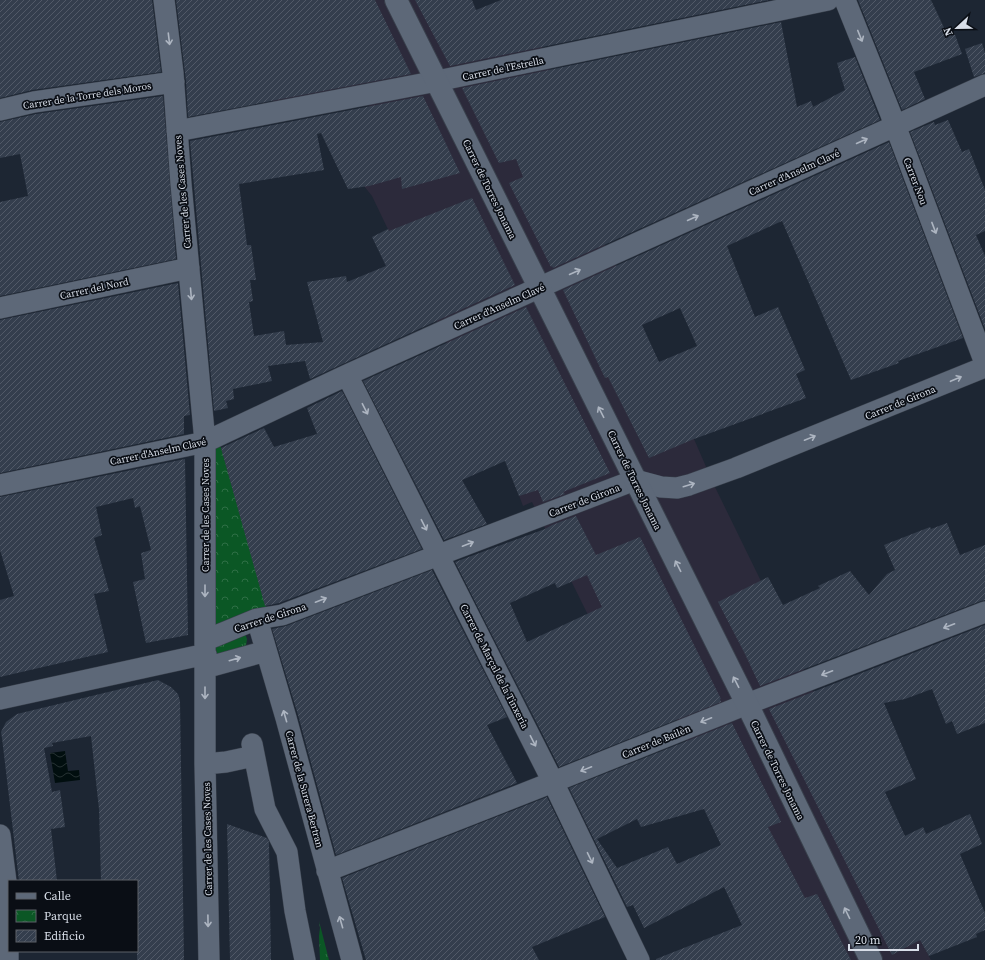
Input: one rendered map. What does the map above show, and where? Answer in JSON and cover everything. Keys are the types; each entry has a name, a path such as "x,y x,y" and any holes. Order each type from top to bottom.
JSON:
{"street":[{"name":"Carrer de les Cases Noves","path":"164,0 174,82 188,268 205,442 205,764 209,960"},
{"name":"Carrer de Torres Jonama","path":"396,0 747,704 871,960"},
{"name":"Carrer de l'Estrella","path":"177,131 437,81 828,0"},
{"name":"Carrer Nou","path":"846,0 984,358"},
{"name":"Carrer de la Torre dels Moros","path":"0,110 34,102 174,82"},
{"name":"Carrer d'Anselm Clavé","path":"0,485 205,442 347,374 985,85"},
{"name":"Carrer del Nord","path":"0,308 188,268"},
{"name":"Carrer de Girona","path":"0,699 205,654 257,619 282,615 635,480 677,488 736,468 984,358"},
{"name":"Carrer de Marçal de la Tinxeria","path":"347,374 553,782 639,960"},
{"name":"Carrer de Bailèn","path":"327,871 747,704 985,612"},
{"name":"Carrer de la Surera Bertran","path":"257,619 286,718 352,960"},
{"path":"205,654 266,651"},
{"path":"205,764 226,762 253,750 265,809 287,852 295,911 305,960"},
{"path":"0,834 8,897 8,960"}],"shaded area":[{"path":"176,0 458,0 486,57 541,44 568,122 604,243 616,266 658,363 714,485 803,667 906,904 917,934 931,960 792,960 736,840 675,717 590,619 532,502 523,506 512,477 515,475 460,372 435,318 395,244 372,196 364,186 368,133 369,83 273,103 266,60"}],"green space":[{"path":"220,444 267,609 210,632 209,598 216,596 214,451"},
{"path":"245,634 247,639 246,646 220,655 217,653 215,647"},
{"path":"319,921 329,960 320,960"}],"water":[{"path":"65,751 68,771 79,770 80,780 55,783 50,753"}],"building":[{"path":"0,0 152,0 161,72 32,90 0,98"},
{"path":"176,0 375,0 411,74 188,117 186,81"},
{"path":"415,0 472,0 476,10 501,0 769,0 450,66"},
{"path":"858,0 931,0 947,34 954,32 962,54 914,72 925,99 902,110"},
{"path":"781,22 797,107 811,101 813,107 845,90 837,63 855,57 880,120 553,268 552,266 551,267 509,183 523,177 516,159 499,163 462,88"},
{"path":"982,43 985,53 985,73 974,77 965,49"},
{"path":"163,96 176,259 0,296 0,202 28,196 20,154 0,158 0,122 36,114"},
{"path":"423,96 460,173 402,189 401,177 369,186 348,189 321,133 317,134 324,170 239,184 247,245 251,245 256,280 250,280 253,301 249,302 254,336 284,331 286,345 323,342 307,282 346,276 347,282 386,266 372,237 388,229 389,231 472,198 515,285 310,379 305,361 268,366 272,381 233,389 234,399 226,401 228,408 214,411 190,141"},
{"path":"948,120 962,152 969,149 985,190 985,231 976,235 985,256 985,329 910,132 934,122 935,125"},
{"path":"889,142 963,338 898,361 899,363 851,380 782,221 727,246 755,317 778,307 805,370 796,374 806,398 694,439 649,458 608,377 605,378 563,290","holes":["680,308 697,346 659,362 642,325"]},
{"path":"178,283 190,415 184,416 184,434 0,473 0,320"},
{"path":"526,307 610,473 563,492 565,494 543,502 538,490 519,496 505,461 462,480 487,524 444,540 363,381"},
{"path":"342,391 422,549 279,603 265,606 221,448 264,428 274,447 317,434 307,408"},
{"path":"185,459 188,635 146,643 133,582 145,579 141,553 151,550 140,506 135,508 133,498 96,507 102,535 94,538 109,591 94,594 108,652 0,677 0,600 14,596 0,550 0,497"},
{"path":"576,516 596,555 640,537 721,699 721,702 559,767 455,562 545,529","holes":["587,575 602,607 527,642 510,603 555,583 557,588"]},
{"path":"947,523 960,555 985,545 985,600 760,686 718,602 768,577 783,605 820,588 818,586 850,571 869,595 887,574 895,570 884,545 930,527 931,529"},
{"path":"432,570 507,717 487,725 517,783 336,855 298,715 272,629 286,626"},
{"path":"985,625 985,723 957,734 952,721 946,724 932,689 905,699 884,703 916,779 885,792 905,836 923,827 926,834 970,814 982,844 960,854 985,913 985,930 976,934 977,937 929,956 920,940 892,955 769,709"},
{"path":"158,680 171,687 178,694 180,701 184,960 137,960 138,880 101,880 99,809 91,736 52,743 53,746 44,748 52,792 60,790 65,827 51,829 57,880 19,880 1,732 6,722 17,714"},
{"path":"732,723 781,822 768,827 805,898 817,894 851,960 656,960 742,925 724,887 644,928 633,905 627,907 569,788","holes":["704,809 721,845 677,864 668,847 617,868 597,839 637,819 641,827"]},
{"path":"547,797 605,917 532,947 539,960 366,960 342,878"},
{"path":"227,824 267,838 269,842 271,960 230,960"}]}
